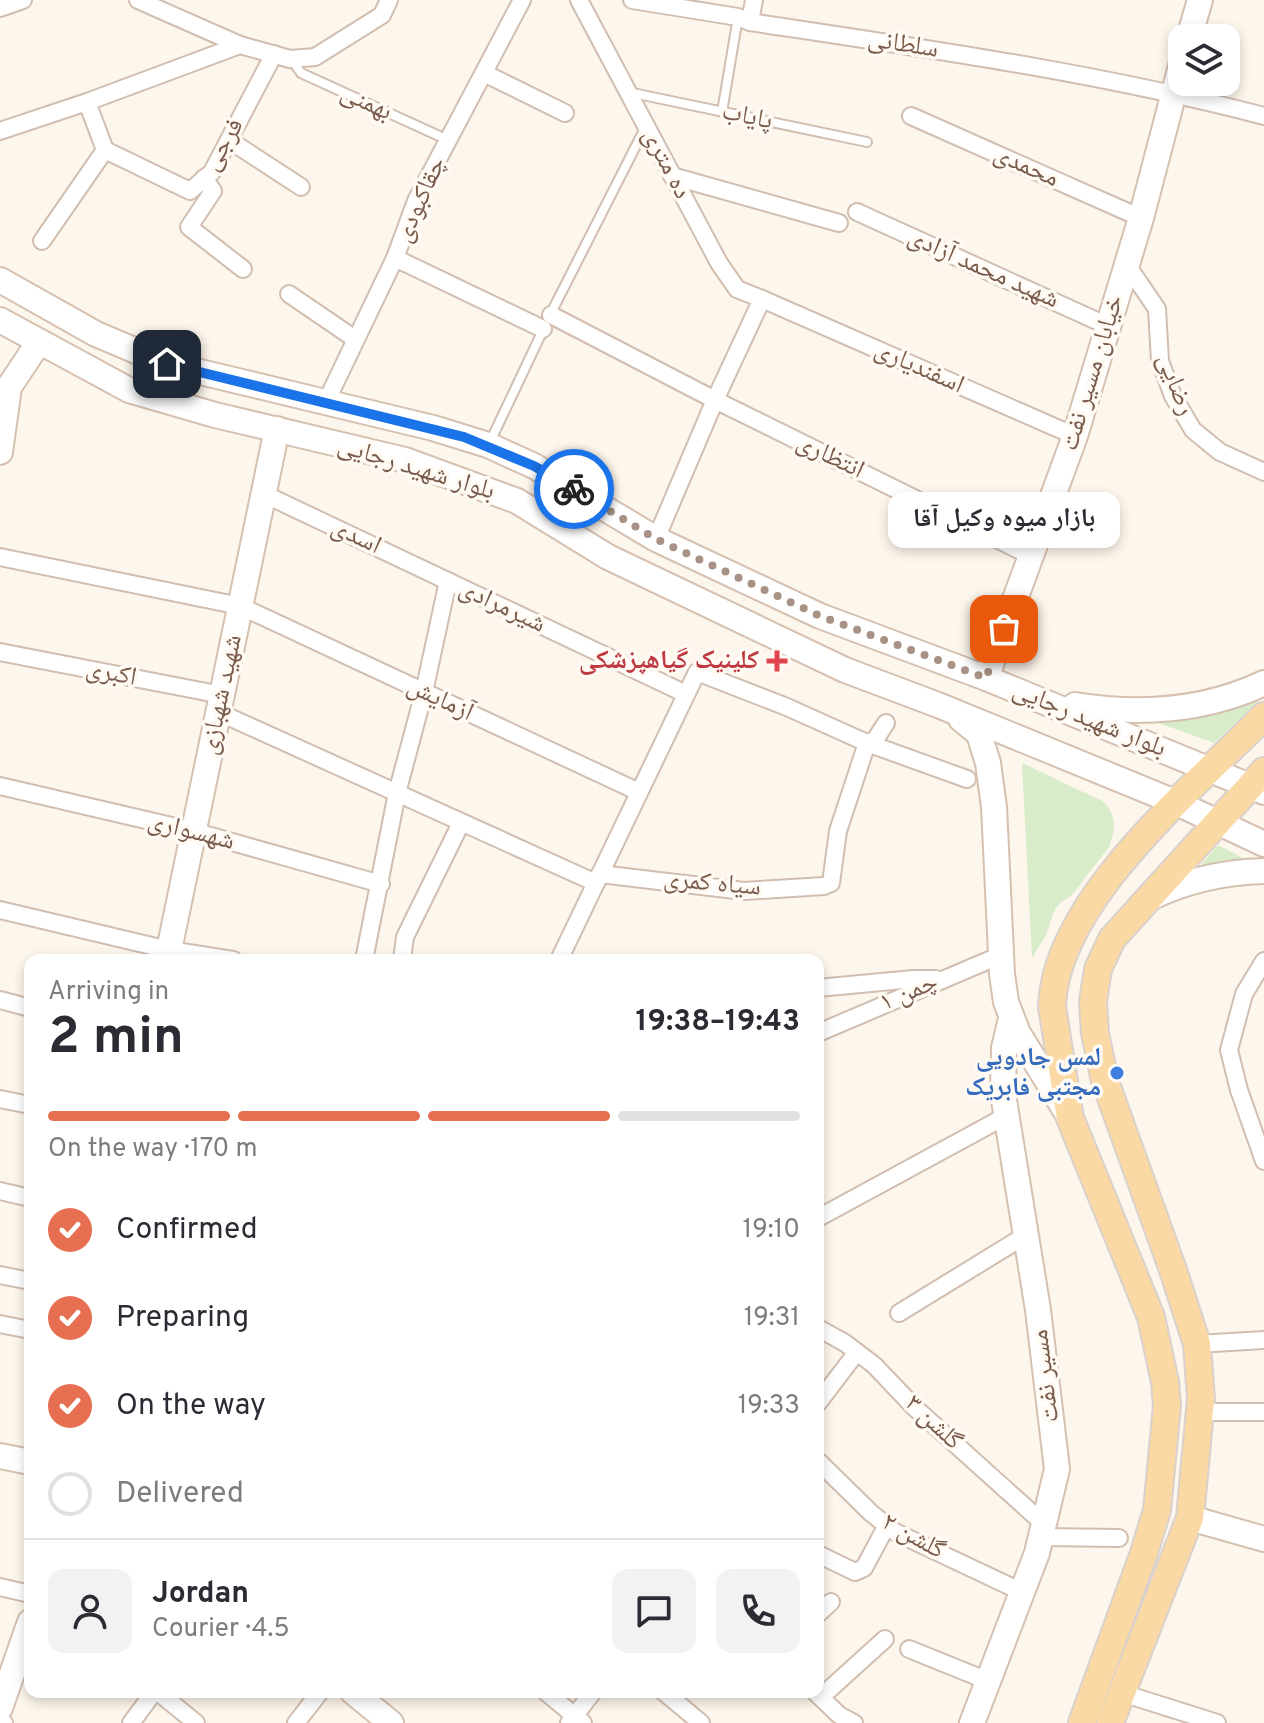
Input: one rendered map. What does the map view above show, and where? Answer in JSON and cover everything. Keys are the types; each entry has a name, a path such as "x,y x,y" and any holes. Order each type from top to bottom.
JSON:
{"main road":[{"path":"1193,24 1200,0"},
{"name":"خیابان مسیر نفت","path":"986,678 1075,436 1141,218 1172,96"},
{"name":"بلوار شهید رجایی","path":"0,280 96,334 167,364 433,428 488,445 534,466 656,539 820,616 986,678 1210,771 1259,783"},
{"name":"بلوار شهید رجایی","path":"0,320 129,390 215,415 405,460 527,507 608,557 845,670 1177,803 1264,844"},
{"path":"0,452 5,388 39,342"},
{"name":"شهید شهبازی","path":"168,954 277,429"},
{"path":"527,507 534,466"},
{"path":"527,507 557,479"},
{"path":"1040,700 1098,709 1148,711 1210,702 1264,683"},
{"path":"938,705 979,734 985,748 994,807 1004,989 1011,1019 1070,1118 1137,1279 1151,1317 1167,1406 1157,1510 1082,1723"},
{"path":"1070,1118 1052,1007 1058,963 1071,934 1096,894 1127,855 1264,716"},
{"path":"1110,1723 1190,1518 1200,1412 1197,1344 1105,1081 1095,1033 1093,1002 1098,969 1112,939 1215,822 1259,783"},
{"path":"1148,899 1179,884 1208,876 1264,871"},
{"name":"مسیر نفت","path":"972,1723 1043,1530 1057,1469 1038,1310 1006,1116 1002,1072 1011,1019"},
{"path":"0,1456 24,1461"},
{"path":"1157,1510 1264,1539"},
{"path":"0,1708 24,1639"},
{"path":"360,1698 391,1723"}],"street":[{"path":"0,8 23,0"},
{"path":"138,0 240,45 282,56 315,57 382,15 389,0"},
{"name":"چقاکبودی","path":"326,402 395,258 416,201 522,0"},
{"name":"ده متری","path":"579,0 719,263 737,289 759,306"},
{"name":"سلطانی","path":"632,0 1168,91"},
{"path":"744,20 754,0"},
{"path":"0,131 240,45"},
{"name":"فرجی","path":"105,150 190,191 212,172 282,56"},
{"path":"484,73 565,113"},
{"name":"سلطانی","path":"1188,96 1264,116"},
{"path":"42,241 105,150 87,102"},
{"name":"محمدی","path":"911,116 1141,218"},
{"path":"229,140 301,187"},
{"path":"672,176 839,223"},
{"path":"204,178 213,191 189,227 243,269"},
{"name":"شهید محمد آزادی","path":"857,212 1108,326"},
{"name":"انتظاری","path":"395,258 547,322 715,400 1031,556"},
{"name":"رضایی","path":"1127,265 1157,309 1160,361 1173,396 1193,430 1220,452 1264,472"},
{"path":"289,294 355,339"},
{"path":"656,539 759,306"},
{"name":"اسفندیاری","path":"759,306 1075,436"},
{"name":"اسدی","path":"264,494 448,581"},
{"path":"0,557 240,606"},
{"path":"365,954 397,793 424,692 448,581"},
{"name":"شیرمرادی","path":"448,581 686,694"},
{"name":"آزمایش","path":"240,606 639,792"},
{"name":"اکبری","path":"0,652 220,704 397,793"},
{"path":"562,954 697,672 867,743 967,779"},
{"path":"867,743 875,740 886,723"},
{"name":"سیاه کمری","path":"397,793 461,823 598,878 744,891 824,886 831,883 838,831 867,743"},
{"name":"شهسواری","path":"0,786 193,831 381,884"},
{"path":"403,954 405,937 461,823"},
{"path":"0,910 164,954"},
{"name":"چمن ۱","path":"824,1030 1001,955"},
{"path":"1264,961 1244,994 1229,1050 1239,1090 1264,1161"},
{"path":"824,987 941,979"},
{"path":"0,1000 24,1006"},
{"path":"0,1099 24,1104"},
{"path":"824,1215 1006,1116"},
{"path":"0,1191 24,1197"},
{"path":"899,1313 1026,1235"},
{"path":"0,1275 24,1280"},
{"path":"0,1324 24,1329"},
{"name":"گلشن ۳","path":"824,1332 874,1365 1043,1530"},
{"path":"1197,1344 1264,1340"},
{"path":"824,1395 857,1352"},
{"path":"1200,1412 1264,1412"},
{"name":"گلشن ۲","path":"824,1467 895,1532 1022,1592"},
{"path":"824,1557 855,1572 864,1568 887,1525"},
{"path":"1043,1530 1119,1538"},
{"path":"0,1587 24,1593"},
{"path":"824,1608 831,1602"},
{"path":"824,1690 885,1639"},
{"path":"909,1649 988,1681"},
{"path":"1122,1693 1217,1723"},
{"path":"131,1723 151,1698"},
{"path":"164,1698 196,1723"},
{"path":"296,1723 315,1698"},
{"path":"552,1698 575,1721 589,1698"},
{"path":"671,1698 701,1723"},
{"path":"821,1698 839,1715 854,1723"}],"lane":[{"path":"722,112 744,20"},
{"name":"بهمنی","path":"282,56 301,73 448,140"},
{"name":"پایاب","path":"627,92 867,142"},
{"path":"488,445 645,127"}],"green space":[{"path":"1263,697 1214,743 1159,723 1212,715"},
{"path":"1022,763 1102,801 1114,822 1109,847 1071,896 1055,909 1046,935 1032,958"},
{"path":"1218,845 1251,862 1199,867"}],"way so far":[{"path":"574,489 656,539 820,616 986,678 1004,629"}],"place":[{"name":"بازار میوه وکیل آقا","path":"1004,629"},
{"name":"کلینیک گیاهپزشکی","path":"777,661"},
{"name":"لمس جادویی مجتبی فابریک","path":"1117,1073"}],"route":[{"path":"167,364 464,437 534,466 574,489"}]}
